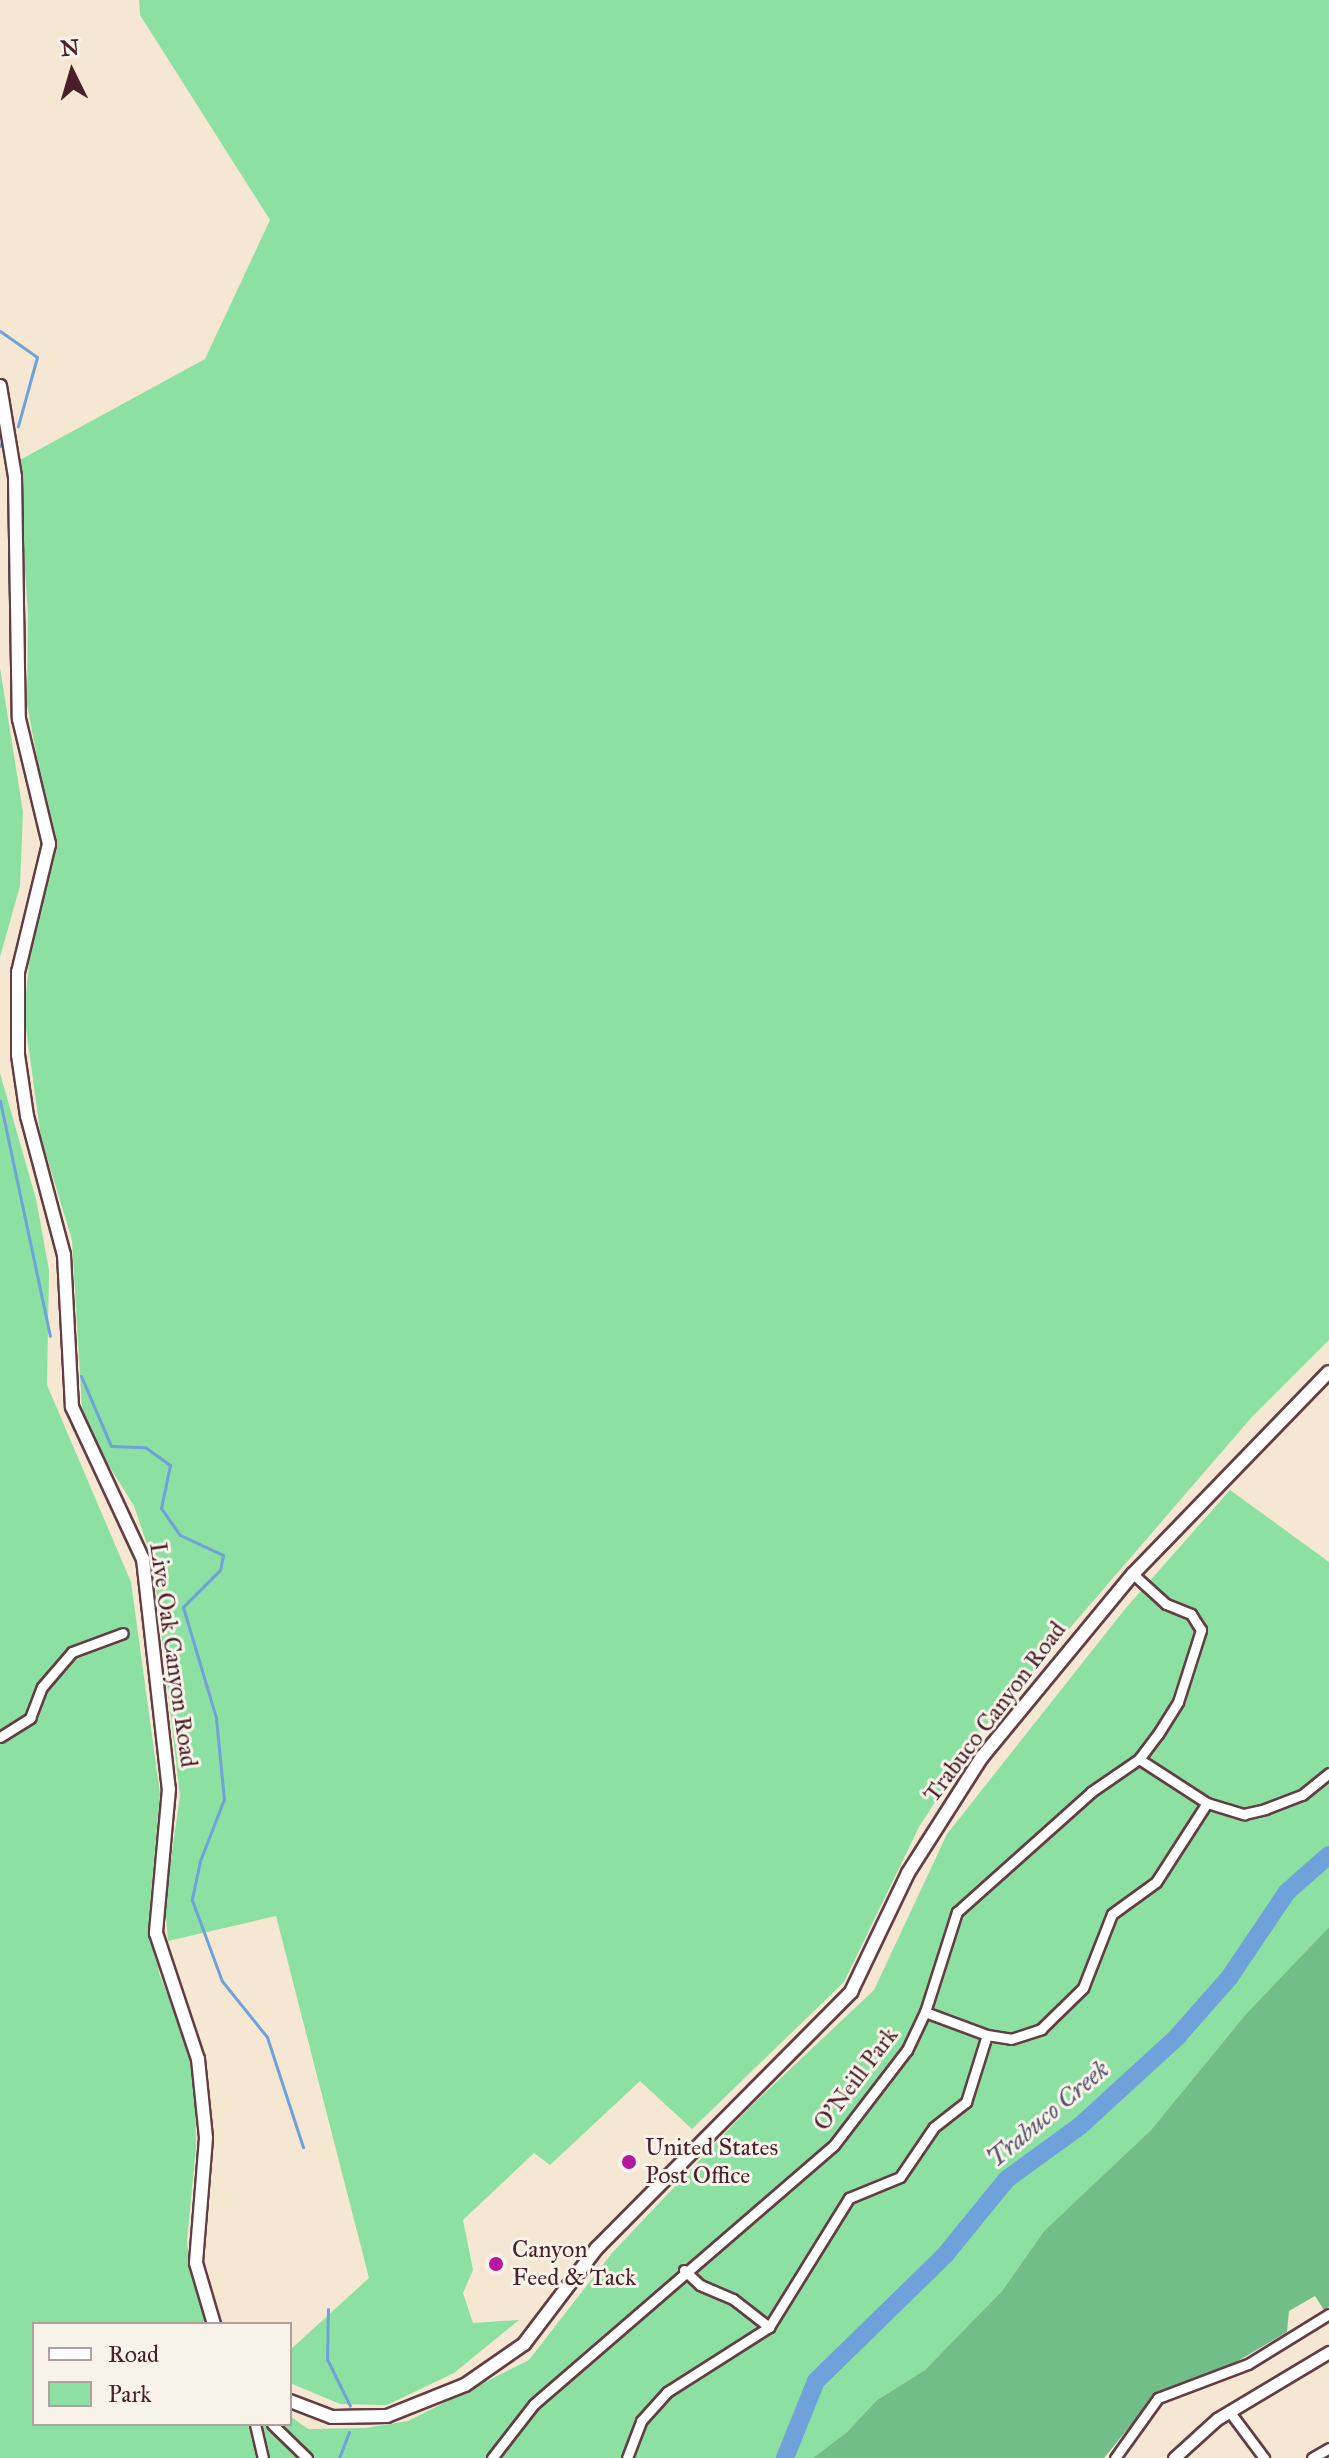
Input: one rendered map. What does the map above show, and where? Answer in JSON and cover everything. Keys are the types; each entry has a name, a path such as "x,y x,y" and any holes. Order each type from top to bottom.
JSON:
{"main road":[{"name":"Live Oak Canyon Road","path":"0,386 15,477 19,719 49,844 18,972 18,1055 27,1116 64,1255 72,1407 143,1559 169,1789 156,1933 198,2059 206,2138 196,2263 213,2322"},
{"name":"Trabuco Canyon Road","path":"292,2402 332,2417 387,2416 465,2385 524,2344 597,2248 851,1992 908,1873 942,1816 1002,1732 1133,1574 1329,1372"}],"street":[{"name":"O'Neill Park","path":"492,2458 534,2404 684,2270 834,2145 907,2050 925,2012 957,1912 1091,1792 1139,1759 1178,1702 1201,1630 1191,1614 1166,1604 1133,1574"},
{"path":"0,1737 30,1718 42,1687 72,1652 123,1633"},
{"path":"1139,1759 1207,1803 1244,1814 1302,1795 1329,1773"},
{"path":"925,2012 987,2035 1024,2036 1041,2029 1073,2000 1112,1914 1156,1882 1207,1803"},
{"path":"627,2458 641,2421 667,2392 769,2327 849,2198 900,2177 934,2127 966,2102 987,2035"},
{"path":"684,2270 700,2285 733,2299 769,2327"},
{"path":"1115,2458 1158,2398 1248,2364 1329,2314"},
{"path":"1174,2458 1229,2411 1329,2352"},
{"path":"1229,2411 1264,2458"},
{"path":"262,2426 263,2458"},
{"path":"263,2426 307,2458"},
{"path":"1312,2458 1329,2448"}],"green space":[{"path":"139,0 1329,0 1329,1340 1251,1418 981,1731 919,1827 844,1982 692,2129 640,2081 550,2165 534,2153 463,2220 473,2270 463,2293 473,2323 519,2320 454,2373 387,2405 340,2404 292,2384 292,2348 369,2278 276,1916 168,1941 165,1901 180,1796 153,1562 134,1506 98,1448 82,1408 72,1240 41,1138 24,1014 30,953 54,845 27,705 28,615 18,461 205,359 270,220 140,15"},
{"path":"0,668 23,812 20,886 0,957"},
{"path":"0,1073 36,1199 49,1270 47,1385 131,1582 160,1794 150,1905 159,1973 191,2054 195,2077 196,2148 187,2240 191,2275 206,2322 32,2322 32,2426 292,2426 292,2417 308,2429 365,2428 408,2421 529,2360 612,2253 750,2107 874,1990 947,1834 1125,1609 1230,1490 1329,1562 1329,1927 1246,2014 1151,2130 1044,2231 1002,2291 925,2370 877,2400 847,2432 813,2458 0,2458"},
{"path":"1329,1927 1329,2307 1324,2310 1315,2296 1289,2311 1287,2332 1231,2365 1157,2393 1104,2458 813,2458 847,2432 877,2400 925,2370 1002,2291 1044,2231 1151,2130 1246,2014"}],"waterway":[{"path":"0,331 37,357 18,426"},
{"path":"0,446 2,441"},
{"path":"0,1101 50,1336"},
{"path":"81,1376 111,1446 145,1447 170,1465 161,1508 180,1535 223,1555 220,1570 183,1607 216,1718 224,1799 200,1861 192,1900 222,1981 267,2037 303,2147"},
{"name":"Trabuco Creek","path":"785,2458 816,2381 945,2255 1007,2179 1080,2126 1177,2037 1229,1978 1287,1892 1329,1855"},
{"path":"328,2309 327,2359 350,2406"},
{"path":"339,2458 349,2432"}],"place":[{"name":"United States Post Office","path":"629,2162"},
{"name":"Canyon Feed & Tack","path":"496,2264"}]}
